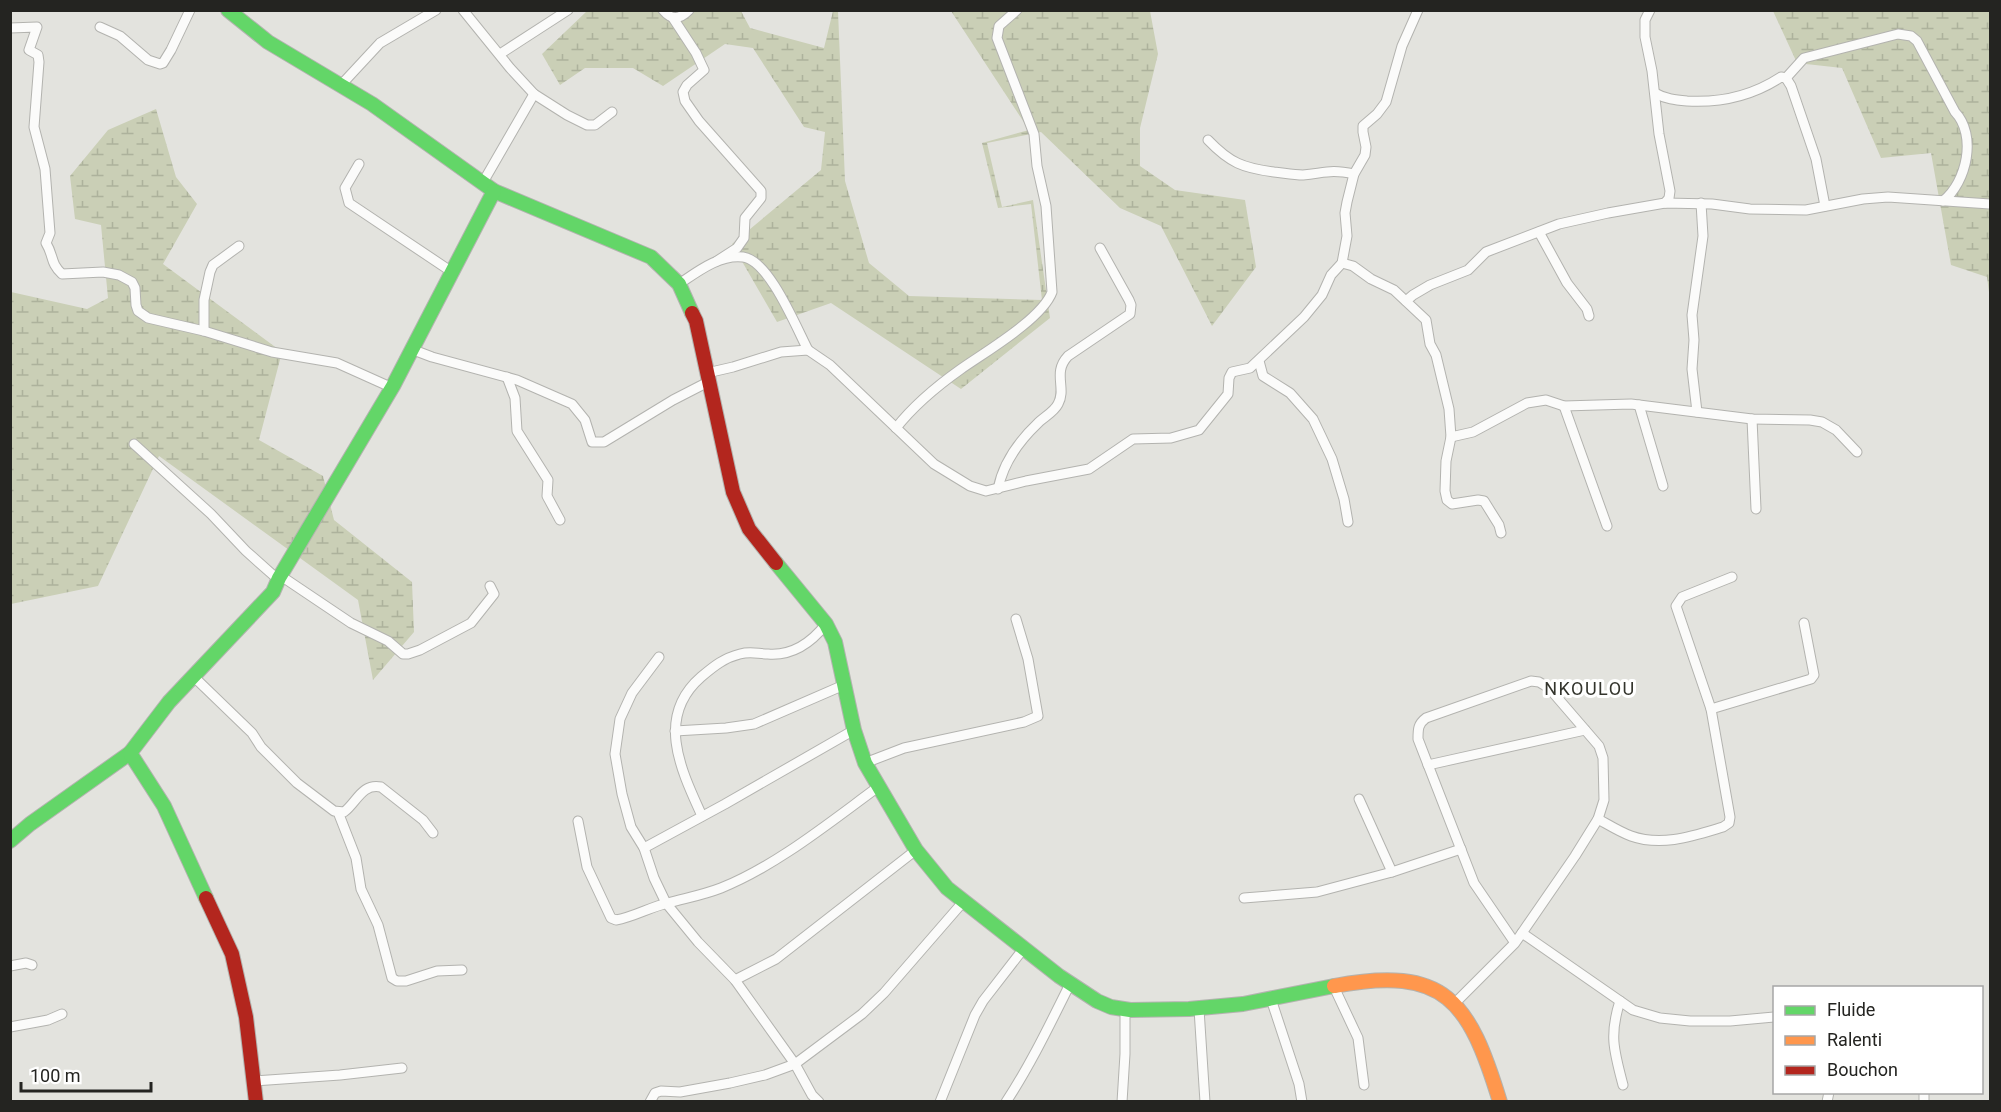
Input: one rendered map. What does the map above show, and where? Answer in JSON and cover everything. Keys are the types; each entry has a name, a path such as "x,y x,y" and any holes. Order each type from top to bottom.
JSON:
{"street":[{"path":"100,27 120,36 148,60 160,64 171,50 190,10"},
{"path":"228,10 268,42 372,104 488,188 651,257 679,284 696,321 733,492 740,512 749,530 826,624 835,642 854,730 865,763 916,850 947,888 963,902 1070,984 1103,1004 1125,1010 1199,1009 1271,999 1361,981 1404,980 1424,985 1439,992 1454,1004 1468,1023 1500,1101"},
{"path":"341,85 380,43 436,10"},
{"path":"463,10 534,94 549,105 587,125 595,125 612,111"},
{"path":"500,54 568,10"},
{"path":"663,10 667,16 673,18 680,18 689,10"},
{"path":"896,428 915,406 942,383 1034,317 1048,302 1052,292 1046,206 1037,166 1034,134 997,38 999,26 1017,10"},
{"path":"717,261 742,257 754,261 767,274 808,350 830,365 944,471 977,489 998,489 1026,481 1089,469 1133,439 1171,438 1199,430 1228,394 1229,378 1232,372 1250,368 1259,361 1312,308 1322,295 1331,275 1342,263 1347,236 1345,213 1354,174 1365,155 1364,126 1386,102 1402,46 1418,10"},
{"path":"1650,10 1645,20 1645,37 1670,191 1665,203"},
{"path":"673,18 696,53 704,70 682,92 685,102 761,191 761,198 745,218 744,238 737,249 679,284"},
{"path":"10,28 37,27 29,50 38,55 39,62 34,127 45,169 50,233 46,243 52,252 53,266 62,274 103,272 119,275 132,282 138,311 148,318 204,331 272,352 336,363 378,382 393,386"},
{"path":"1786,78 1804,58 1898,34 1911,36 1917,41 1955,112 1962,120 1967,137 1960,180 1955,190 1943,201"},
{"path":"1655,93 1663,98 1675,100 1725,100 1765,87 1781,77 1786,78"},
{"path":"1786,78 1791,86 1816,159 1824,206"},
{"path":"10,841 30,824 130,753 169,702 273,592 279,578 393,386 452,272 488,188 534,94"},
{"path":"1208,140 1229,160 1255,170 1294,175 1330,170 1354,174"},
{"path":"359,164 345,188 350,203 452,272"},
{"path":"1406,301 1439,280 1468,270 1486,252 1559,224 1592,215 1665,203 1701,203 1750,209 1794,210 1888,197 1990,204"},
{"path":"1697,412 1692,369 1694,340 1692,315 1703,236 1701,203"},
{"path":"1539,232 1567,283 1587,309 1589,316"},
{"path":"204,331 204,300 210,272 213,265 239,246"},
{"path":"998,489 1003,470 1017,447 1028,432 1058,404 1059,369 1063,361 1130,314 1129,300 1100,248"},
{"path":"1342,263 1394,290 1423,315 1446,396 1451,437 1446,461 1447,500 1452,504 1484,501 1501,533"},
{"path":"411,349 507,377 572,404 585,420 592,442 604,441 707,377 780,352 808,350"},
{"path":"1259,361 1263,376 1290,393 1313,419 1332,459 1348,522"},
{"path":"507,377 515,398 517,431 548,480 547,496 560,520"},
{"path":"1451,437 1473,432 1530,402 1546,400 1564,406 1639,405 1752,419 1822,422 1836,430 1857,452"},
{"path":"1639,405 1663,486"},
{"path":"1564,406 1607,526"},
{"path":"1752,419 1756,509"},
{"path":"134,444 211,514 251,556 279,578 287,580 351,623 375,634 403,654 408,654 471,623 494,594 490,586"},
{"path":"1598,819 1632,836 1650,840 1678,840 1723,827 1729,823 1730,817 1711,709 1676,606 1682,597 1732,577"},
{"path":"865,763 904,748 1024,722 1038,716 1028,659 1016,619"},
{"path":"1711,709 1811,679 1814,675 1804,623"},
{"path":"702,816 683,776 675,731 677,712 682,699 695,682 718,662 747,652 780,655 804,647 826,624"},
{"path":"659,657 632,693 620,719 615,754 631,827 644,848 654,878 666,903 698,942 735,980 795,1064 812,1095 819,1101"},
{"path":"193,676 252,733 261,747 297,783 338,812 356,858 361,889 378,926 393,978 397,981 406,981 437,971 462,970"},
{"path":"1454,1004 1515,943 1575,856 1598,819 1604,800 1603,758 1599,746 1549,688 1539,681 1531,681 1426,718 1420,723 1418,739 1474,883 1515,943"},
{"path":"675,731 754,724 844,685"},
{"path":"644,848 854,730"},
{"path":"1428,765 1586,730"},
{"path":"130,753 164,806 232,954 240,986 256,1101"},
{"path":"338,812 344,812 352,806 363,790 374,785 381,787 423,820 433,833"},
{"path":"578,821 587,867 610,918 616,920 666,903 698,897 723,887 814,835 878,787"},
{"path":"1359,799 1392,873"},
{"path":"1244,898 1317,892 1392,873 1461,849"},
{"path":"735,980 776,959 916,850"},
{"path":"650,1101 655,1094 661,1091 680,1092 730,1083 765,1075 795,1064 862,1014 884,993 963,902"},
{"path":"1522,933 1633,1010 1660,1018 1731,1021 1773,1017"},
{"path":"940,1101 983,1001 1024,948"},
{"path":"10,966 26,963 32,965"},
{"path":"1006,1101 1042,1041 1070,984"},
{"path":"1334,987 1359,1038 1364,1085"},
{"path":"1271,999 1299,1084 1302,1101"},
{"path":"1620,1001 1612,1032 1614,1053 1623,1084"},
{"path":"1199,1009 1205,1101"},
{"path":"1122,1101 1125,1010"},
{"path":"10,1027 48,1020 62,1014"},
{"path":"254,1081 402,1068"}],"green space":[{"path":"587,11 741,11 750,28 824,48 833,11 838,11 845,181 869,263 909,296 1042,300 1031,204 998,208 982,143 1029,130 951,11 1150,11 1158,54 1140,128 1140,166 1175,190 1245,200 1256,267 1212,326 1161,226 1120,208 1041,132 987,143 1002,207 1033,200 1050,318 961,389 831,303 777,322 732,244 821,170 825,132 804,127 753,48 725,44 663,86 633,68 585,68 560,85 542,54"},
{"path":"1773,11 1990,11 1990,300 1987,277 1951,265 1931,153 1881,158 1842,68 1797,63"},
{"path":"156,109 176,177 197,204 163,264 282,352 259,440 323,476 334,520 412,582 414,632 373,680 358,600 159,456 98,586 11,604 11,292 87,309 108,298 101,225 75,219 70,176 108,130"}],"traffic: fast":[{"path":"228,10 268,42 372,104 494,191 651,257 679,284 692,313"},
{"path":"206,898 164,806 130,753 169,702 273,592 279,578 393,386 494,191"},
{"path":"776,563 826,624 835,642 854,730 865,763 916,850 947,888 1059,976 1097,1001 1111,1007 1130,1010 1189,1009 1243,1004 1334,986"},
{"path":"10,841 30,824 130,753"}],"traffic: slow":[{"path":"1334,986 1372,981 1403,981 1428,987 1447,998 1463,1015 1477,1038 1500,1102"}],"traffic: jam":[{"path":"692,313 696,321 733,492 749,529 776,563"},
{"path":"206,898 232,954 246,1017 256,1102"}],"district":[{"name":"NKOULOU","path":"1590,688"}]}
